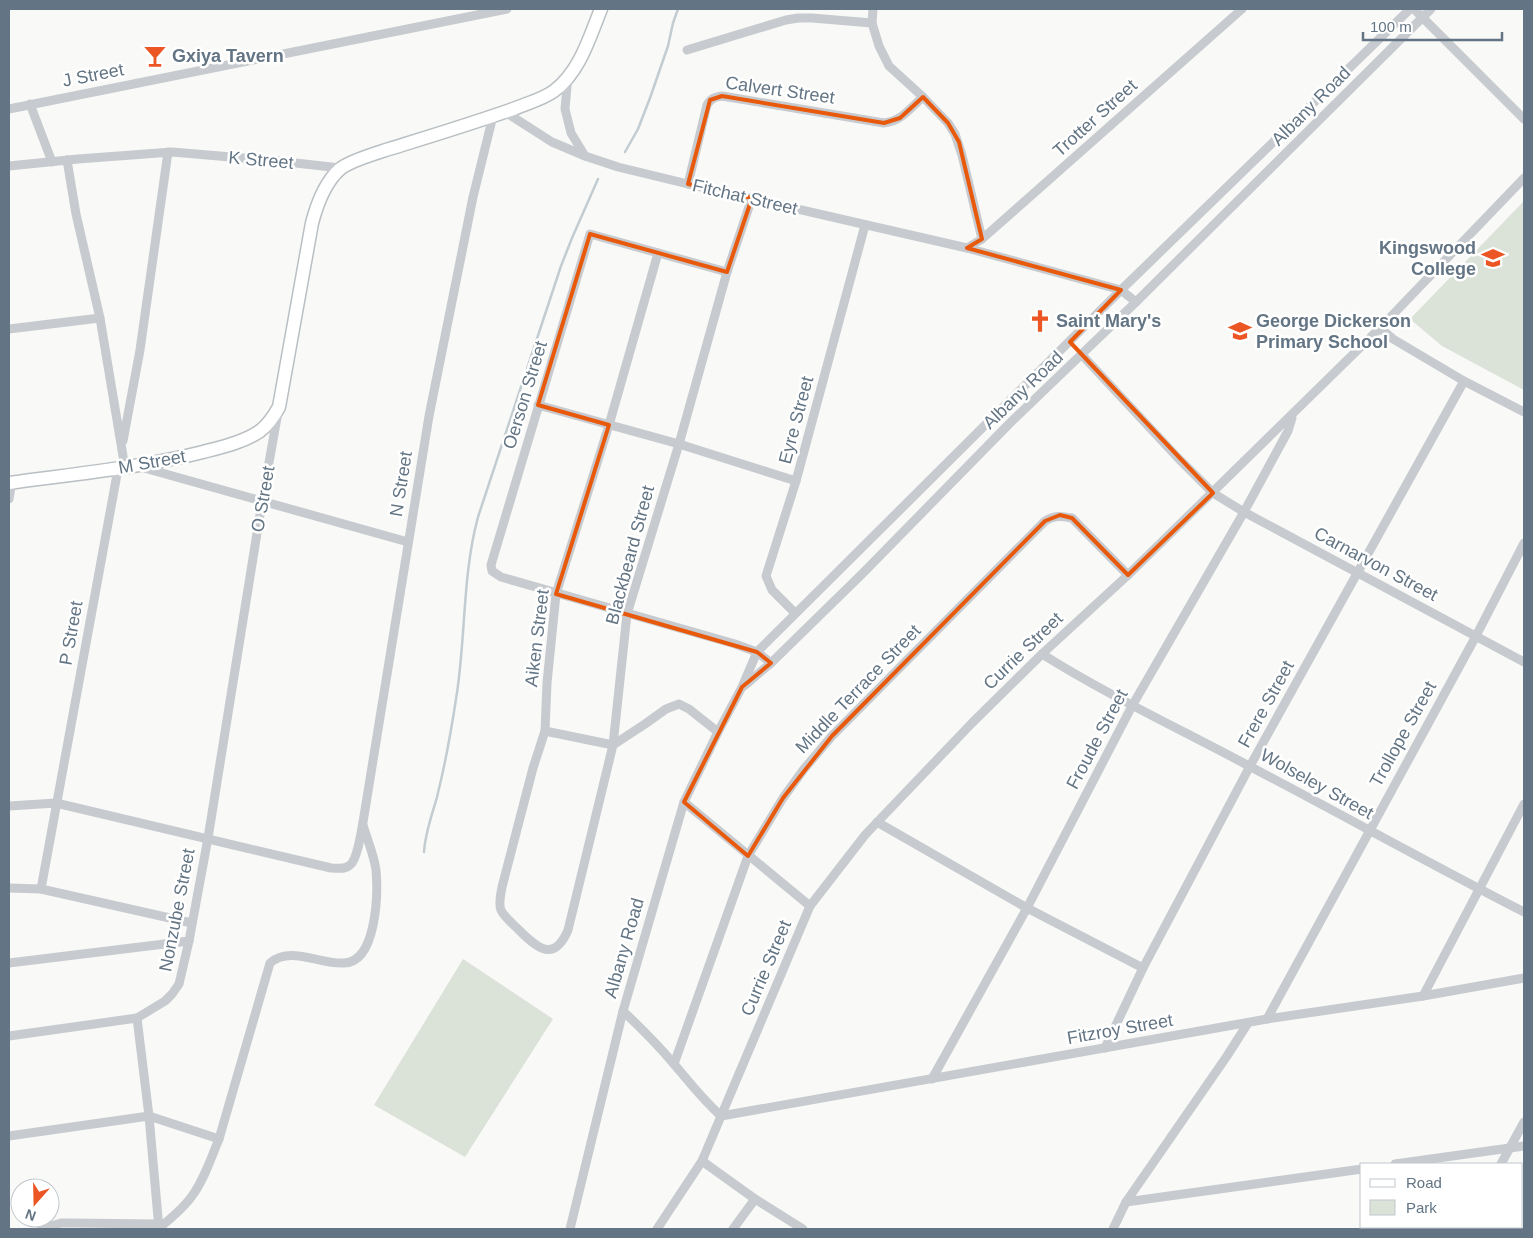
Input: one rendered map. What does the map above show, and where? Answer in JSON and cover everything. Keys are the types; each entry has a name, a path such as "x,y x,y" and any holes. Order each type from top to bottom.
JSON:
{"street":[{"name":"J Street","path":"9,108 507,9"},
{"path":"340,168 364,157 499,114 554,91 579,60 601,9"},
{"path":"872,9 872,23 879,46 889,66 923,97 948,123 955,134 962,155 982,239"},
{"name":"Trotter Street","path":"968,248 982,239 1242,9"},
{"path":"1412,9 1524,119"},
{"name":"Albany Road","path":"570,1229 623,1011 684,802 742,687 757,652 1122,290 1412,9"},
{"name":"Albany Road","path":"742,687 771,663 863,573 1009,424 1136,302 1431,9"},
{"path":"687,50 798,18 872,23"},
{"path":"568,76 565,109 571,134 585,156"},
{"name":"Calvert Street","path":"688,184 707,105 715,97 722,96 884,123 894,122 900,118 923,97"},
{"path":"30,104 52,162"},
{"name":"Fitchat Street","path":"499,114 552,142 618,167 968,248 1122,290 1136,302"},
{"name":"N Street","path":"208,838 331,868 343,869 350,866 355,860 363,823 429,416 473,197 499,114"},
{"path":"1272,144 1284,155"},
{"name":"K Street","path":"9,166 168,152 340,168"},
{"name":"P Street","path":"122,448 140,350 168,152"},
{"name":"P Street","path":"41,889 56,803 126,468 100,318 76,214 67,160"},
{"name":"O Street","path":"208,838 262,502 312,222 316,207 324,190 340,168"},
{"name":"Currie Street","path":"657,1229 702,1161 810,906 877,822 972,723 1042,654 1128,575 1292,416 1380,328 1524,178"},
{"name":"Blackbeard Street","path":"550,949 560,943 568,930 613,745 627,614 679,444 727,272 752,198"},
{"path":"1199,215 1212,226"},
{"name":"Eyre Street","path":"795,613 772,590 766,576 796,481 865,225"},
{"name":"Oerson Street","path":"556,594 501,577 492,571 491,565 538,405 590,234 658,253"},
{"path":"658,253 727,272"},
{"name":"Aiken Street","path":"550,949 543,950 529,941 500,909 499,901 528,787 545,731 547,683 556,594 658,253"},
{"path":"9,329 100,318"},
{"path":"1380,328 1393,339 1464,381 1524,412"},
{"name":"Carnarvon Street","path":"1082,355 1213,493 1244,512 1524,662"},
{"name":"Frere Street","path":"1105,1048 1143,968 1250,766 1464,381"},
{"path":"538,405 679,444 796,481"},
{"name":"M Street","path":"10,482 126,468 218,448 246,438 261,430 271,420 279,407"},
{"path":"998,413 1009,424"},
{"name":"Froude Street","path":"932,1079 1027,908 1132,706 1244,512 1288,431 1292,416"},
{"path":"126,468 262,502 408,542"},
{"path":"9,499 10,482"},
{"name":"Middle Terrace Street","path":"674,1064 748,856 783,798 804,769 832,736 1045,521 1052,517 1060,515 1072,518 1128,575"},
{"name":"Trollope Street","path":"1267,1019 1476,636 1524,544"},
{"path":"851,560 863,573"},
{"path":"556,594 757,652 771,663"},
{"name":"Wolseley Street","path":"1042,654 1081,679 1250,766 1524,912"},
{"path":"545,731 613,745 666,709 679,704 690,709 718,732"},
{"path":"684,802 810,906"},
{"path":"9,806 56,803 208,838"},
{"path":"1423,996 1524,804"},
{"path":"877,822 1027,908 1143,968"},
{"path":"41,1229 61,1223 159,1227 180,1210 193,1196 219,1139 270,963 275,958 289,955 345,964 358,959 370,939 377,891 376,867 363,823"},
{"name":"Nonzube Street","path":"9,1036 137,1018 165,1001 179,984 208,838"},
{"path":"9,888 41,889 192,923"},
{"path":"9,963 189,941"},
{"name":"Fitzroy Street","path":"721,1116 1248,1022 1423,996 1524,978"},
{"path":"623,1011 645,1031 704,1100 721,1116"},
{"path":"137,1018 149,1116 159,1227"},
{"path":"1112,1229 1126,1202 1227,1056 1248,1022"},
{"path":"9,1136 149,1116 219,1139"},
{"path":"1502,1163 1524,1122"},
{"path":"1402,1163 1524,1146"},
{"path":"702,1161 755,1199 803,1229"},
{"path":"1126,1202 1360,1169"},
{"path":"733,1229 755,1199"}],"highlighted area":[{"path":"722,96 884,123 900,118 923,97 948,123 959,142 982,239 967,248 1121,290 1070,342 1213,493 1128,575 1072,518 1060,515 1045,521 832,736 783,798 748,856 684,802 742,687 771,663 757,652 556,594 609,425 538,405 590,234 727,272 752,198 688,184 710,100"}],"green space":[{"name":"Kingswood College","path":"1524,201 1524,390 1442,346 1410,319"},
{"path":"463,959 553,1019 465,1157 374,1105"}],"waterway":[{"path":"625,152 638,129 650,98 668,46 678,9"},
{"path":"424,852 427,831 443,773 454,711 469,562 478,517 561,266 598,179"}],"place":[{"name":"Gxiya Tavern","path":"155,56"},
{"name":"Kingswood College","path":"1493,258"},
{"name":"Saint Mary's","path":"1040,321"},
{"name":"George Dickerson Primary School","path":"1240,331"}]}
